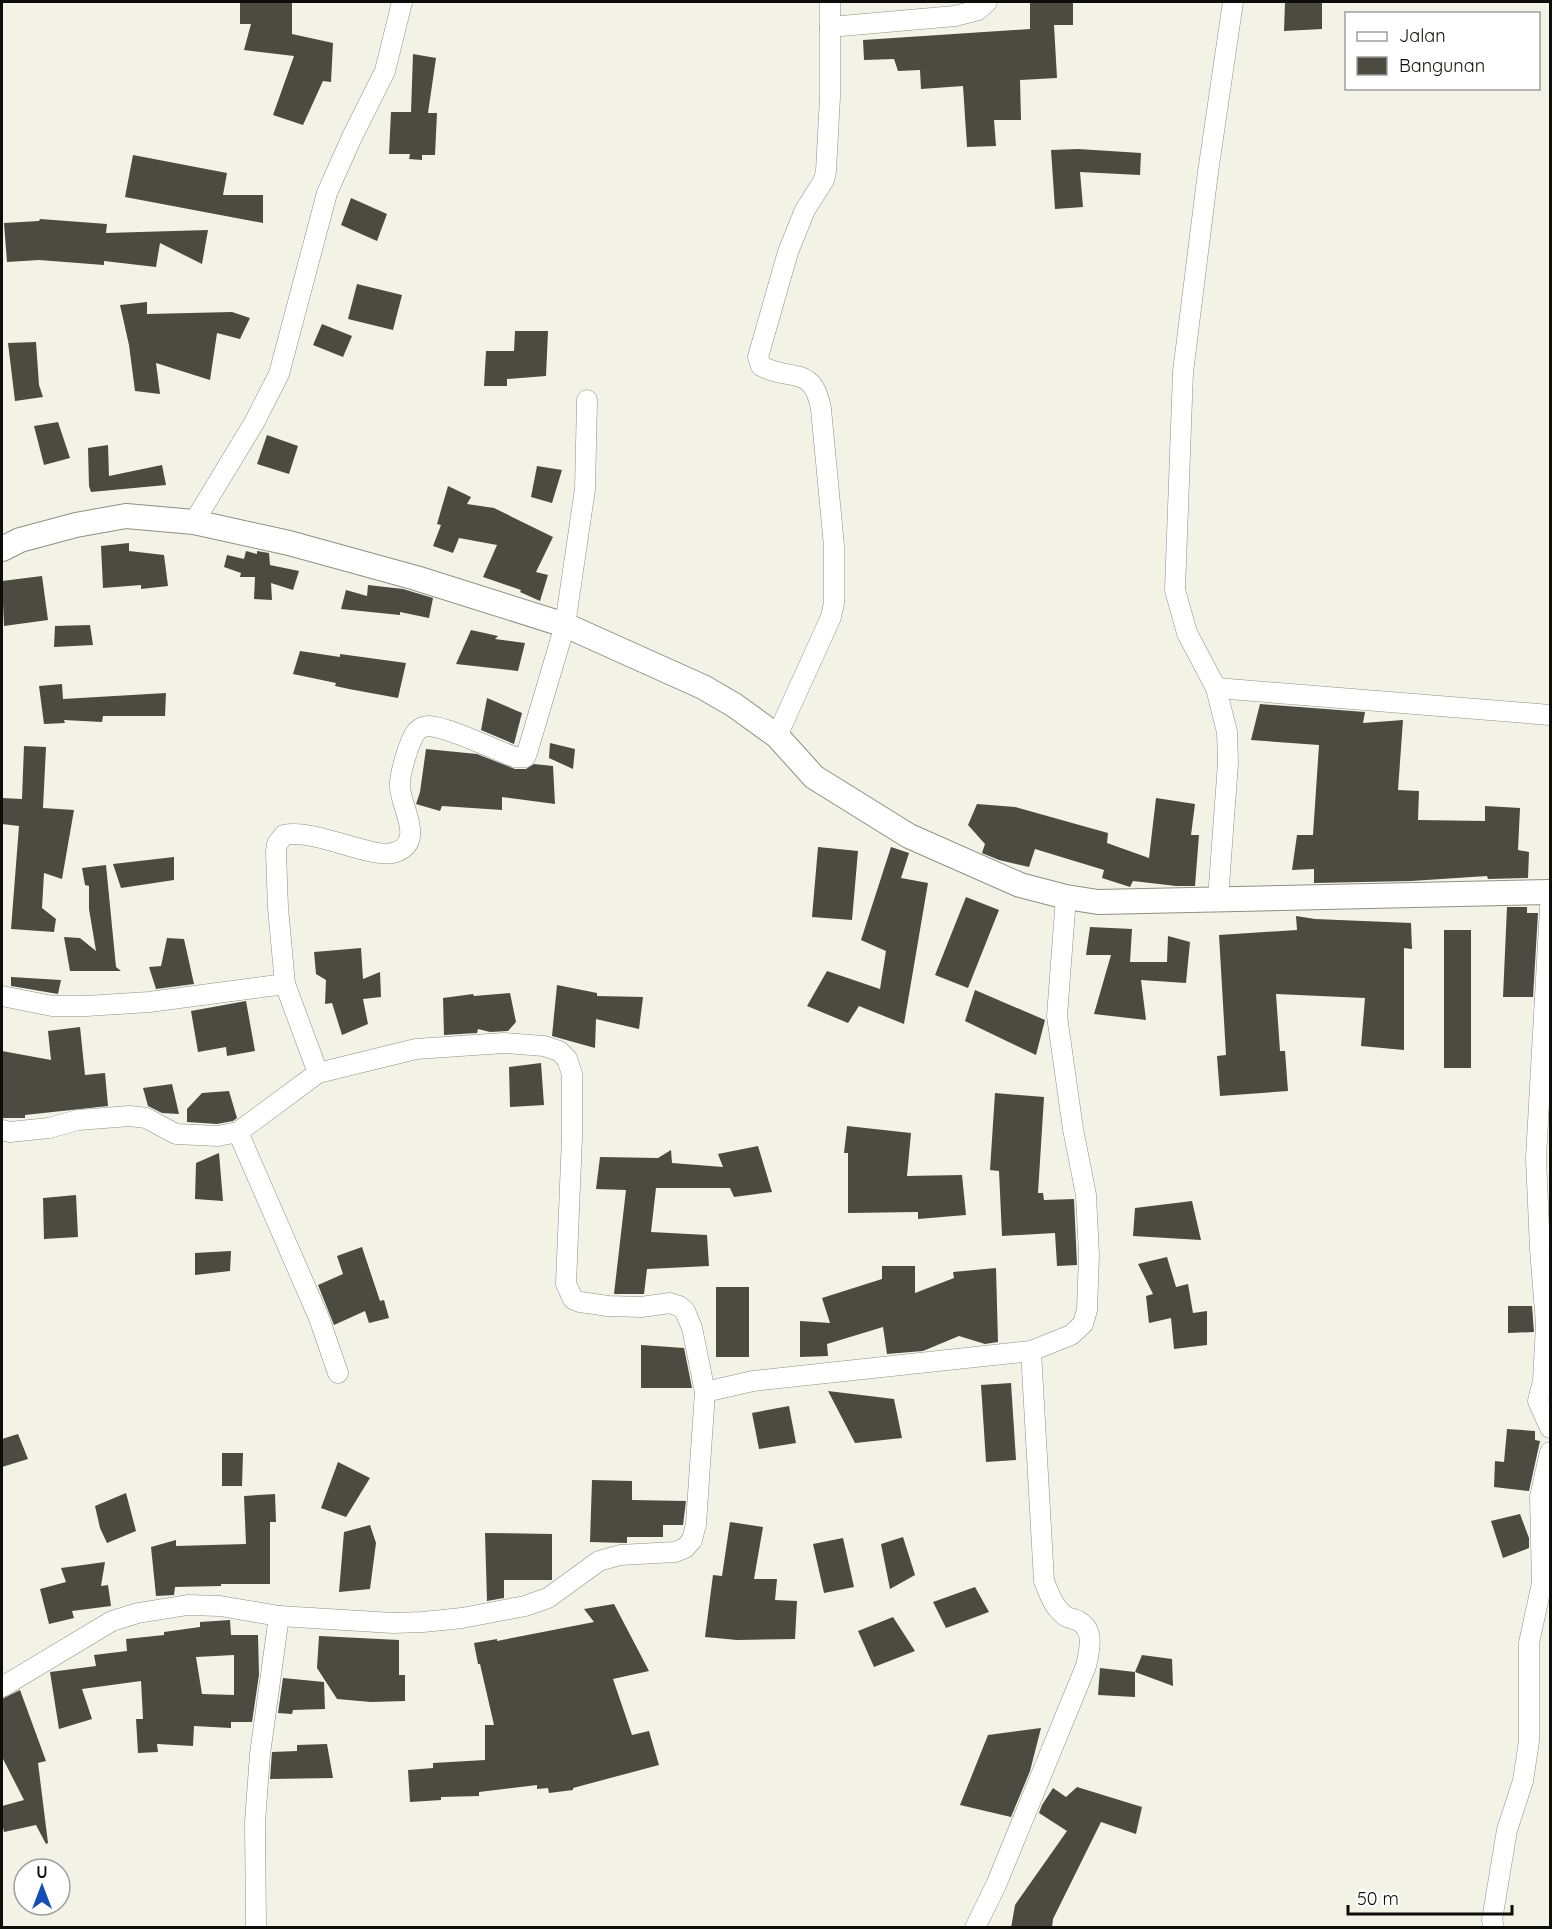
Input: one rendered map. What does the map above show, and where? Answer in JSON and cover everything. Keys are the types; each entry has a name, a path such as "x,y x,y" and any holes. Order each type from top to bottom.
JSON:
{"street":[{"path":"194,522 254,423 279,374 327,193 385,71 402,2"},
{"path":"777,736 831,617 834,603 834,546 821,409 817,390 812,384 798,376 761,366 758,357 788,252 805,210 824,180 826,171 830,97 830,2"},
{"path":"830,27 955,15 978,10 987,2"},
{"path":"1218,899 1228,763 1227,732 1216,688 1187,633 1175,590 1183,372 1208,172 1233,2"},
{"path":"318,1073 285,984 278,908 276,852 280,838 284,835 301,833 383,854 397,852 403,848 408,842 411,831 400,788 400,779 412,738 421,728 427,726 510,755 525,757 565,625 585,489 587,400"},
{"path":"2,549 20,540 76,525 126,516 194,522 289,543 416,578 565,625 713,692 750,715 777,736 814,777 909,836 1020,885 1066,897 1098,902 1551,892"},
{"path":"1216,688 1551,715"},
{"path":"705,1392 753,1381 1031,1350 1071,1335 1083,1324 1087,1310 1089,1255 1086,1195 1073,1129 1057,1016 1066,897"},
{"path":"1551,907 1536,1158 1546,1324 1543,1381 1538,1401 1551,1428"},
{"path":"2,996 52,1006 86,1006 149,1002 285,984"},
{"path":"2,1130 10,1132 49,1128 78,1120 130,1116 146,1118 176,1134 200,1136 238,1132 318,1073 416,1049 504,1043 544,1046 559,1051 567,1059 572,1074 566,1284 569,1293 573,1299 580,1302 608,1306 641,1307 670,1303 679,1306 685,1311 692,1328 705,1392 696,1524 692,1540 685,1548 675,1552 620,1555 599,1561 548,1598 525,1606 462,1618 393,1623 279,1616 220,1606 188,1605 138,1613 112,1621 2,1687"},
{"path":"238,1132 319,1317 338,1373"},
{"path":"975,1928 996,1885 1089,1654 1090,1636 1087,1628 1081,1622 1065,1617 1052,1601 1044,1581 1031,1350"},
{"path":"1494,1928 1492,1920 1507,1830 1523,1781 1530,1741 1530,1643 1542,1582 1540,1497 1551,1452"},
{"path":"256,1928 255,1822 260,1754 279,1616"}],"building":[{"path":"240,2 292,2 292,34 333,43 331,82 323,81 303,125 273,115 294,56 244,50 251,24 240,24"},
{"path":"1030,2 1073,2 1073,25 1054,25 1057,78 1020,80 1021,120 994,120 996,146 967,147 963,86 921,89 920,70 898,71 894,59 864,60 863,40 1030,29"},
{"path":"1285,2 1322,2 1322,29 1284,31"},
{"path":"413,54 436,58 428,113 437,113 435,155 422,155 422,160 409,159 410,154 389,154 391,112 411,112"},
{"path":"1078,149 1141,153 1140,175 1080,172 1083,207 1055,209 1051,150"},
{"path":"133,155 227,173 223,195 263,195 263,223 125,197"},
{"path":"351,198 387,214 377,241 341,225"},
{"path":"40,219 107,224 106,233 208,230 202,264 160,243 156,267 104,261 104,265 39,260 7,262 4,223 39,221"},
{"path":"357,284 402,295 393,330 348,319"},
{"path":"147,302 147,314 232,312 250,318 240,339 217,333 210,380 156,363 160,394 135,391 129,345 120,305"},
{"path":"322,324 352,336 343,357 313,345"},
{"path":"515,331 548,331 546,376 507,379 507,386 484,386 486,351 514,351"},
{"path":"36,342 39,385 43,397 15,401 8,343"},
{"path":"58,422 70,458 44,465 34,426"},
{"path":"267,435 298,446 289,474 257,464"},
{"path":"108,445 109,476 162,465 166,485 91,492 88,448"},
{"path":"537,466 562,470 552,503 531,497"},
{"path":"448,486 471,497 467,504 494,508 553,537 536,572 548,575 540,601 520,592 521,590 483,577 497,545 459,538 453,553 433,546 441,525 437,524"},
{"path":"129,543 129,551 164,555 168,586 141,589 141,585 103,588 101,546"},
{"path":"246,551 257,554 257,551 269,553 270,565 299,571 293,590 271,583 272,600 254,599 255,577 240,577 241,573 224,567 227,555 244,559"},
{"path":"42,576 48,620 4,626 2,581"},
{"path":"368,585 403,589 433,598 429,618 400,612 400,615 341,609 346,590 367,596"},
{"path":"90,625 93,645 54,647 55,626"},
{"path":"471,630 498,636 495,639 525,643 518,671 456,664"},
{"path":"300,651 406,663 398,698 335,686 336,683 293,674"},
{"path":"62,684 63,699 166,693 165,716 103,716 102,722 64,720 65,723 44,724 39,686"},
{"path":"487,698 522,713 514,744 481,730"},
{"path":"1260,704 1365,712 1363,723 1403,720 1398,790 1419,791 1418,820 1485,821 1485,806 1520,808 1518,850 1529,852 1528,878 1488,879 1487,876 1411,881 1314,883 1314,869 1292,870 1297,835 1313,835 1319,745 1251,740"},
{"path":"550,743 575,749 573,769 549,758"},
{"path":"24,746 46,747 43,808 74,810 62,879 44,873 42,908 56,919 54,932 11,929 19,826 2,824 2,798 22,799"},
{"path":"426,749 477,754 515,769 526,769 534,764 553,766 555,804 502,797 502,810 442,806 440,811 416,804"},
{"path":"1156,798 1195,804 1191,835 1199,835 1195,886 1133,881 1130,887 1102,878 1104,870 1035,849 1029,867 999,860 982,853 985,844 968,825 977,804 1015,807 1108,833 1107,843 1149,858"},
{"path":"818,847 858,851 852,920 812,917"},
{"path":"891,847 909,853 901,878 928,883 904,1024 859,1006 848,1023 807,1006 827,971 880,989 886,951 861,940"},
{"path":"174,857 174,880 121,888 113,864"},
{"path":"106,865 116,967 121,971 70,971 64,937 80,938 96,951 89,909 89,886 85,885 82,868"},
{"path":"966,897 999,910 968,988 935,975"},
{"path":"1507,907 1527,907 1527,913 1538,913 1533,997 1503,997"},
{"path":"1296,916 1315,919 1411,923 1412,949 1404,948 1404,1050 1361,1046 1365,998 1276,994 1280,1051 1285,1051 1288,1091 1220,1096 1217,1056 1226,1055 1219,935 1297,930"},
{"path":"1090,927 1132,929 1130,962 1167,962 1168,936 1190,942 1186,983 1141,980 1146,1020 1094,1014 1111,955 1086,955"},
{"path":"1444,930 1471,930 1471,1068 1444,1068"},
{"path":"167,938 184,939 194,984 156,989 149,967 161,966"},
{"path":"361,948 363,979 380,972 381,997 363,999 368,1024 342,1035 332,1003 325,1004 326,980 316,974 314,952"},
{"path":"11,977 61,980 58,994 11,986"},
{"path":"557,985 597,993 597,996 643,997 639,1029 596,1019 595,1048 552,1036"},
{"path":"975,990 1045,1020 1036,1055 965,1021"},
{"path":"510,993 516,1022 508,1031 490,1032 478,1029 477,1033 444,1035 443,998"},
{"path":"246,1001 255,1051 227,1056 226,1047 198,1052 191,1011"},
{"path":"80,1027 85,1075 105,1073 108,1106 25,1115 25,1118 2,1118 2,1051 51,1060 48,1031"},
{"path":"541,1063 544,1105 510,1107 509,1067"},
{"path":"172,1084 179,1114 162,1113 148,1106 143,1088"},
{"path":"229,1091 237,1118 233,1121 217,1124 187,1122 187,1109 202,1093"},
{"path":"995,1093 1044,1097 1038,1193 1043,1193 1044,1200 1074,1199 1077,1265 1057,1266 1055,1233 1002,1236 999,1171 990,1170"},
{"path":"847,1126 911,1133 907,1176 962,1175 966,1215 918,1219 918,1212 848,1213 848,1153 844,1153"},
{"path":"758,1146 772,1192 734,1197 730,1188 656,1188 651,1232 707,1235 709,1266 647,1269 644,1294 614,1294 626,1190 596,1189 600,1157 658,1158 671,1150 672,1163 723,1167 718,1154"},
{"path":"219,1153 223,1201 195,1199 196,1163"},
{"path":"76,1195 78,1237 44,1239 43,1198"},
{"path":"1192,1201 1201,1240 1133,1236 1135,1208"},
{"path":"362,1247 380,1301 384,1300 389,1318 369,1323 365,1311 334,1325 318,1285 343,1274 337,1256"},
{"path":"231,1251 230,1271 195,1275 195,1253"},
{"path":"1167,1257 1176,1287 1188,1284 1193,1313 1207,1311 1207,1345 1174,1349 1171,1318 1149,1323 1146,1296 1153,1294 1138,1264"},
{"path":"882,1266 915,1266 915,1293 954,1278 953,1272 996,1268 998,1342 985,1344 959,1336 923,1351 887,1354 883,1327 827,1344 828,1356 800,1357 800,1321 830,1323 822,1298 882,1279"},
{"path":"716,1287 749,1287 749,1357 716,1357"},
{"path":"1508,1306 1532,1306 1534,1332 1508,1333"},
{"path":"641,1345 684,1348 692,1388 641,1388"},
{"path":"1011,1383 1016,1460 986,1462 981,1385"},
{"path":"828,1391 894,1399 902,1438 855,1443"},
{"path":"789,1406 796,1443 759,1449 752,1413"},
{"path":"1507,1429 1535,1431 1535,1440 1540,1441 1529,1491 1494,1487 1495,1461 1504,1462"},
{"path":"18,1434 28,1459 2,1467 2,1439"},
{"path":"222,1453 243,1453 242,1486 222,1486"},
{"path":"338,1462 370,1478 346,1517 321,1508"},
{"path":"592,1480 632,1481 632,1500 686,1501 683,1525 663,1525 663,1537 627,1537 627,1543 590,1542"},
{"path":"126,1493 136,1531 107,1543 100,1528 95,1506"},
{"path":"275,1494 276,1522 270,1522 270,1584 175,1587 174,1595 156,1596 151,1547 176,1540 176,1546 246,1544 244,1496"},
{"path":"1520,1514 1529,1538 1529,1548 1503,1558 1491,1521"},
{"path":"730,1522 763,1527 754,1579 777,1579 775,1600 797,1601 795,1639 737,1640 705,1637 713,1575 722,1576"},
{"path":"370,1525 376,1543 370,1589 339,1592 344,1532"},
{"path":"485,1533 552,1534 552,1580 504,1580 504,1598 487,1601"},
{"path":"903,1537 915,1575 890,1589 881,1544"},
{"path":"843,1538 854,1587 824,1593 813,1544"},
{"path":"105,1562 101,1586 108,1585 111,1606 72,1611 74,1618 49,1624 40,1589 66,1582 61,1568"},
{"path":"975,1587 989,1612 946,1628 933,1602"},
{"path":"614,1604 649,1671 613,1679 632,1735 649,1731 659,1765 573,1788 573,1790 549,1793 548,1788 537,1789 537,1785 479,1792 479,1796 441,1797 441,1800 410,1802 408,1770 433,1768 433,1763 485,1760 485,1725 494,1725 474,1643 497,1639 497,1641 594,1622 584,1609"},
{"path":"893,1617 915,1651 874,1667 858,1631"},
{"path":"230,1620 231,1635 258,1635 259,1675 252,1722 231,1722 231,1728 194,1726 193,1746 157,1744 158,1752 138,1753 136,1719 143,1719 141,1681 82,1689 92,1719 59,1729 50,1672 96,1666 94,1655 127,1651 126,1639 164,1635 164,1632 200,1627 200,1622","holes":["234,1655 234,1695 202,1694 196,1657"]},
{"path":"319,1636 399,1640 399,1675 405,1675 405,1701 371,1702 337,1699 317,1668"},
{"path":"1142,1655 1172,1659 1173,1686 1135,1672"},
{"path":"1100,1668 1135,1672 1135,1697 1098,1695"},
{"path":"283,1678 324,1682 325,1709 293,1710 292,1714 278,1713"},
{"path":"20,1690 46,1761 38,1763 48,1843 46,1844 36,1825 4,1832 2,1823 2,1806 24,1800 2,1757 2,1699"},
{"path":"1041,1728 1030,1771 1011,1817 960,1805 988,1735"},
{"path":"327,1744 333,1778 270,1779 272,1752 297,1751 297,1745"},
{"path":"1077,1787 1142,1807 1136,1834 1101,1822 1053,1919 1052,1928 1011,1928 1015,1905 1067,1831 1039,1813 1042,1805 1053,1788 1066,1797"}]}
